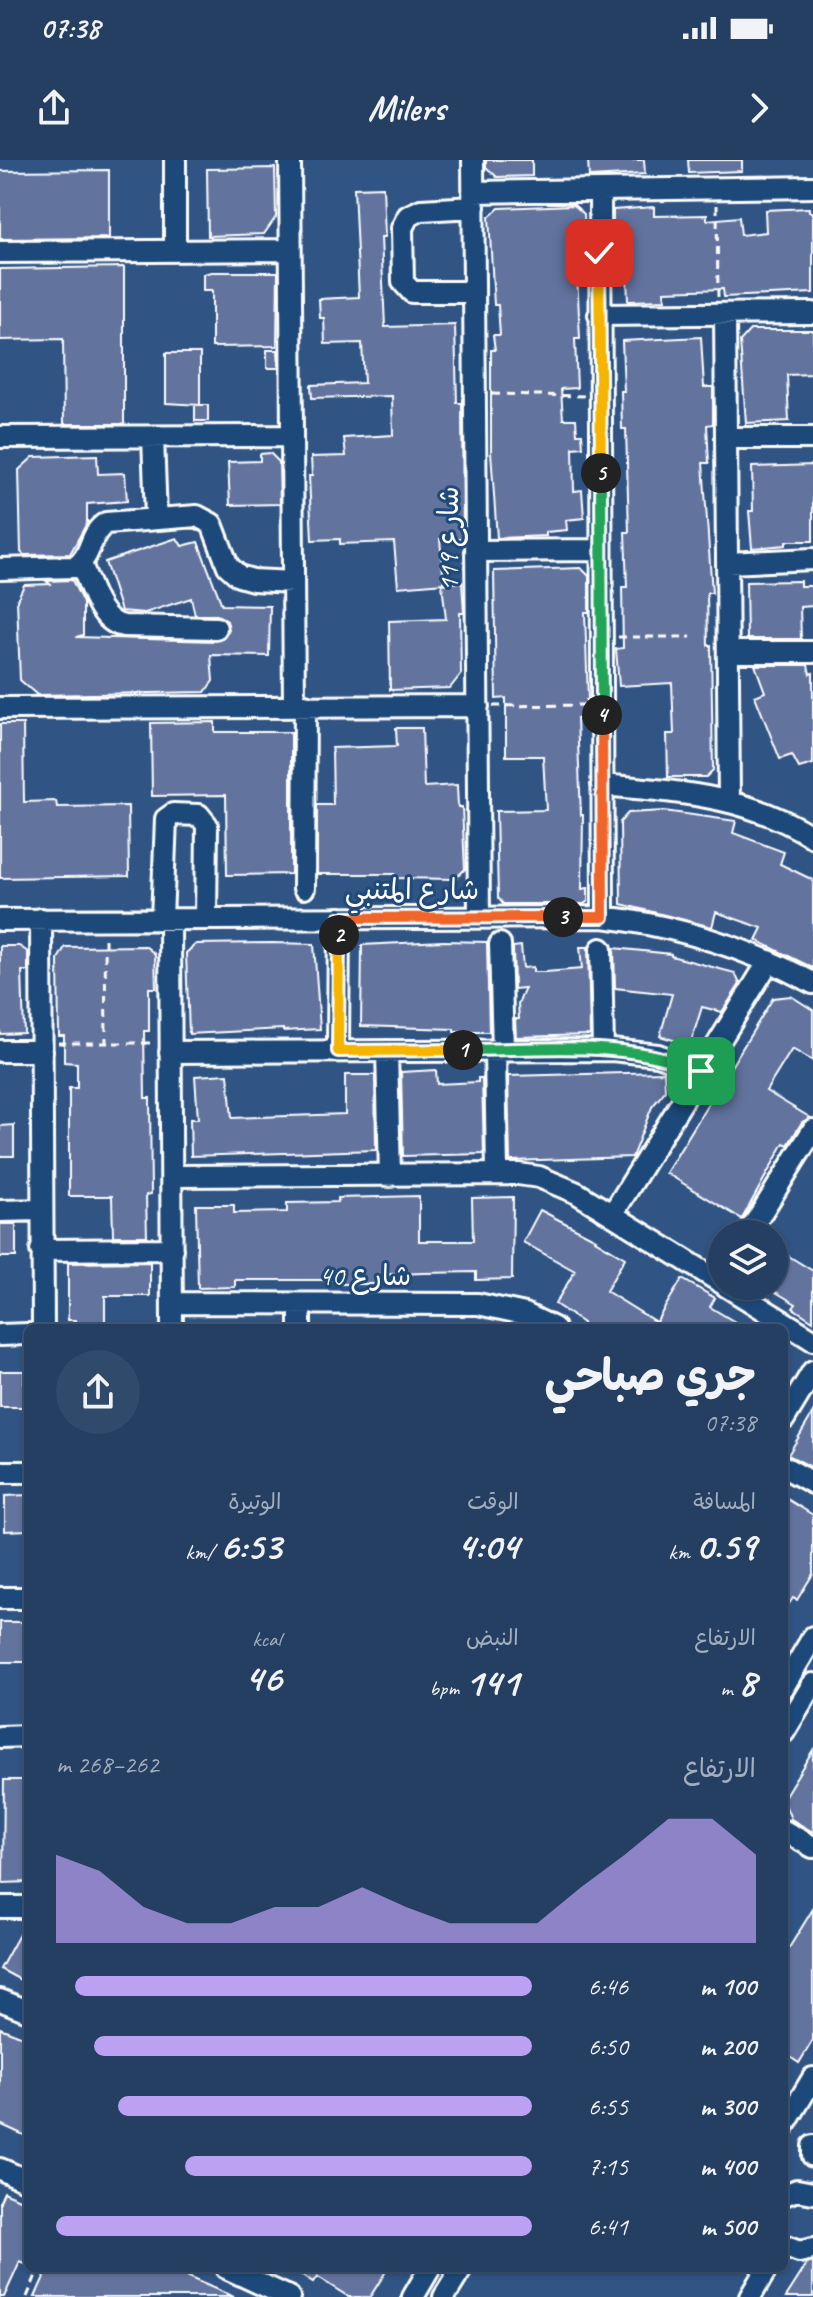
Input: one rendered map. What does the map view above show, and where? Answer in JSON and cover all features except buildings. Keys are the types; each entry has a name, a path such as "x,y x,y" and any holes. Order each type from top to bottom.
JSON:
{"street":[{"path":"175,160 175,251"},
{"path":"290,160 293,582 300,705 304,888"},
{"name":"شارع 119","path":"473,160 479,917"},
{"path":"474,292 412,292 403,282 402,228 408,216 421,210 474,200 600,191 813,187"},
{"path":"600,191 603,917"},
{"path":"0,252 290,250"},
{"path":"599,315 813,313"},
{"path":"722,314 727,438 729,800"},
{"path":"0,437 292,436"},
{"path":"153,437 156,518"},
{"path":"727,438 813,438"},
{"path":"0,569 69,568 81,564 100,527 113,521 188,516 205,519 216,532 228,566 239,576 253,580 293,582"},
{"path":"476,551 601,550"},
{"path":"728,563 813,559"},
{"path":"81,564 112,623 124,626 216,628"},
{"path":"729,652 813,652"},
{"path":"0,708 478,706"},
{"path":"602,785 729,800 763,811 813,837"},
{"path":"172,1324 166,819 173,814 199,815 207,825 206,918"},
{"name":"شارع المتنبي","path":"0,920 603,917 681,930 736,947 813,983"},
{"path":"338,1051 339,918"},
{"path":"41,919 43,1324"},
{"path":"497,1174 500,944"},
{"path":"601,949 603,1050"},
{"path":"612,1215 769,961"},
{"path":"0,1051 42,1047"},
{"path":"170,1047 338,1051 603,1050 658,1055 701,1071"},
{"path":"387,1051 390,1176"},
{"path":"757,1220 813,1130"},
{"path":"172,1176 497,1174 539,1177 559,1183 708,1273"},
{"path":"0,1211 42,1210"},
{"path":"41,1250 172,1249"},
{"path":"751,1300 813,1340"},
{"name":"شارع 40","path":"172,1303 478,1304 510,1309 541,1324"},
{"path":"300,1304 300,1324"},
{"path":"0,1335 24,1334"},
{"path":"788,1412 813,1371"},
{"path":"788,1469 813,1483"},
{"path":"0,1472 24,1472"},
{"path":"0,1598 24,1598"},
{"path":"788,1679 813,1637"},
{"path":"788,1725 813,1684"},
{"path":"0,1737 24,1736"},
{"path":"788,1833 813,1847"},
{"path":"0,1907 24,1907"},
{"path":"0,2000 24,2009"},
{"path":"788,2119 813,2078"},
{"path":"813,2146 813,2156"},
{"path":"0,2169 24,2179"},
{"path":"788,2191 813,2193"},
{"path":"788,2249 799,2252 813,2249"},
{"path":"238,2272 289,2297"},
{"path":"413,2297 428,2272"},
{"path":"444,2297 460,2272"},
{"path":"750,2297 765,2272"}],"path":[{"path":"717,189 722,314"},
{"path":"475,394 600,396"},
{"path":"602,637 691,637"},
{"path":"478,706 602,705"},
{"path":"105,919 106,1043"},
{"path":"42,1047 106,1043 170,1047"},
{"path":"27,2297 37,2272"}],"route":[{"path":"599,253 603,917 339,918 338,1051 635,1051 658,1055 701,1071"}]}
